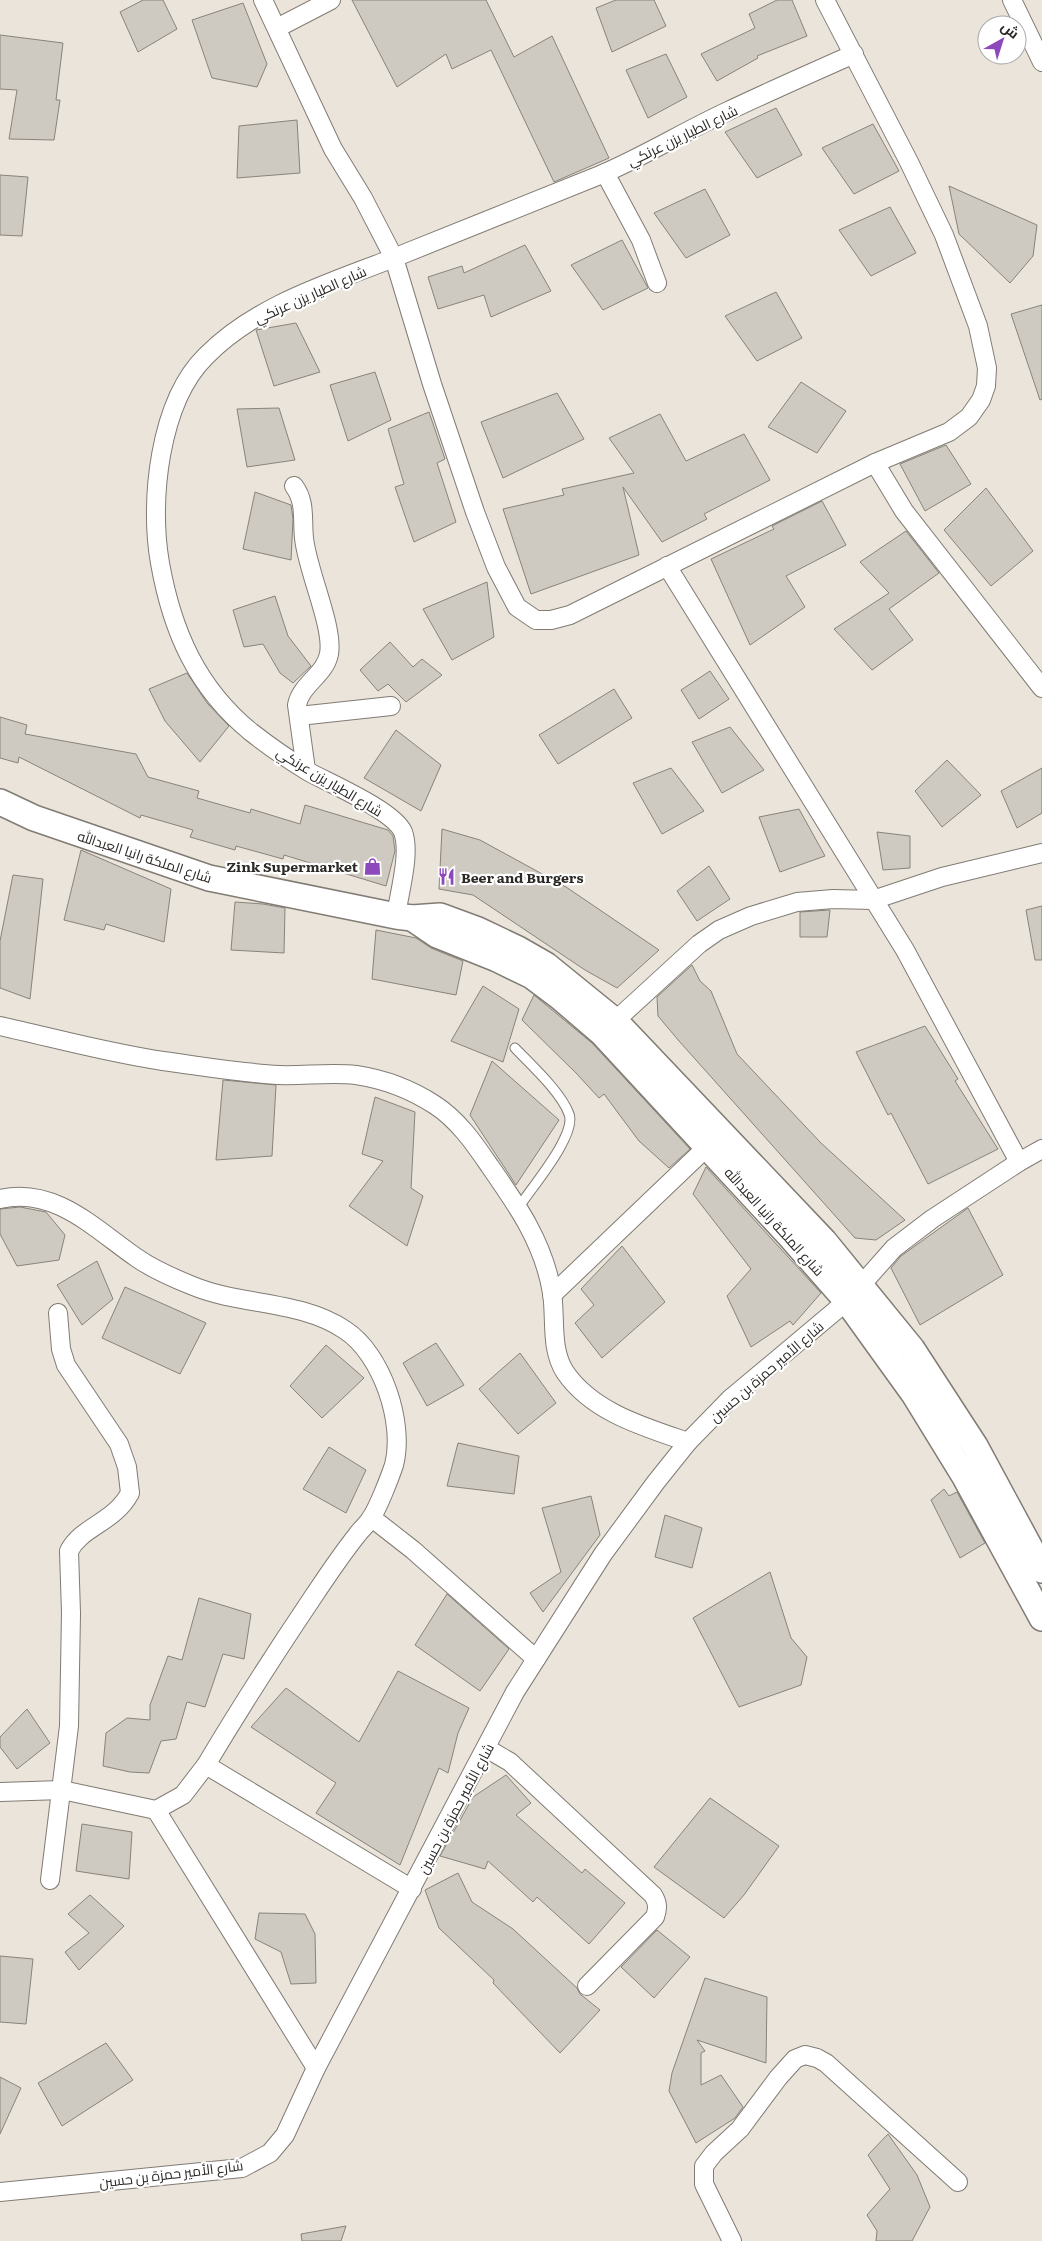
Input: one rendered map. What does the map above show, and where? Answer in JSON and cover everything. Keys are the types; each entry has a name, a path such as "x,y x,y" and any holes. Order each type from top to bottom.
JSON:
{"main road":[{"name":"شارع الملكة رانيا العبدالله","path":"0,802 34,818 209,878 404,917 440,916 478,930 518,949 554,970 614,1021 824,1241 854,1294 965,1476 1042,1618"},
{"name":"شارع الملكة رانيا العبدالله","path":"404,917 437,935 488,955 532,976 560,997 602,1033 708,1146 854,1294 912,1349 975,1446 1042,1570"}],"street":[{"path":"263,0 333,149 363,198 394,258 475,512 496,567 517,607 536,620 551,620 570,615 875,463 949,432 969,417 981,400 986,386 987,368 978,326 944,235 825,0"},
{"path":"277,28 331,0"},
{"path":"1012,0 1042,62"},
{"name":"شارع الطيار يزن عرنكي","path":"404,917 405,852 402,830 395,821 377,808 306,770 238,720 210,690 190,660 170,608 156,542 158,491 163,447 175,405 184,386 205,357 258,316 320,287 605,173 726,112 854,54"},
{"path":"605,173 641,240 657,283"},
{"path":"875,463 904,511 1042,688"},
{"path":"294,486 299,493 303,508 304,537 308,565 330,641 326,663 298,700 306,770"},
{"path":"667,566 904,950 1018,1162"},
{"path":"299,716 391,706"},
{"path":"614,1021 699,944 719,930 751,916 797,902 833,899 873,900 942,877 1042,853"},
{"path":"0,1026 161,1060 277,1075 355,1075 380,1080 410,1092 436,1106 454,1119 471,1139 518,1207 537,1242 546,1264 552,1295 556,1351 564,1370 577,1386 617,1415 688,1442"},
{"path":"552,1295 708,1146"},
{"name":"شارع الأمير حمزة بن حسين","path":"0,2192 242,2168 270,2154 285,2136 316,2068 515,1692 603,1554 688,1442 730,1399 854,1294 894,1248 932,1219 1018,1162 1042,1149"},
{"path":"0,1199 12,1196 40,1198 63,1206 87,1220 138,1259 168,1276 211,1293 298,1310 326,1319 347,1331 363,1346 376,1365 388,1392 394,1415 396,1441 394,1465 372,1518 356,1536 314,1596 264,1670 206,1765 183,1796 156,1810 62,1790 0,1792"},
{"path":"50,1880 69,1726 71,1678 69,1551 80,1536 118,1510 130,1493 127,1467 119,1444 66,1364 61,1349 58,1313"},
{"path":"372,1518 413,1550 536,1659"},
{"path":"486,1748 510,1762 653,1895 657,1902 658,1909 655,1916 587,1986"},
{"path":"206,1765 412,1889"},
{"path":"156,1810 316,2068"},
{"path":"732,2241 704,2184 704,2166 714,2153 740,2129 784,2071 795,2059 805,2055 826,2063 958,2182"}],"lane":[{"path":"515,1048 564,1104 570,1120 564,1140 518,1207"}],"building":[{"path":"143,0 163,0 177,29 138,52 120,12"},
{"path":"352,0 486,0 514,57 552,36 609,158 554,182 491,50 452,69 446,54 397,87"},
{"path":"616,0 654,0 666,26 612,52 596,8"},
{"path":"777,0 792,0 807,36 757,56 758,58 717,81 701,54 755,28 749,14"},
{"path":"243,3 267,64 257,87 212,78 192,20"},
{"path":"0,35 63,43 56,100 60,100 54,140 9,139 17,90 0,89"},
{"path":"666,54 687,97 648,118 626,70"},
{"path":"776,108 802,155 757,178 725,132"},
{"path":"297,120 300,173 237,178 239,126"},
{"path":"873,124 899,171 854,194 822,148"},
{"path":"0,175 28,177 22,236 0,235"},
{"path":"949,186 1037,225 1033,256 1010,283 959,234"},
{"path":"705,189 730,235 686,258 654,213"},
{"path":"890,207 916,253 871,276 839,230"},
{"path":"622,240 648,288 603,310 571,265"},
{"path":"525,245 551,291 491,317 484,295 438,309 428,277 462,266 464,273"},
{"path":"776,292 802,338 757,361 725,316"},
{"path":"1042,305 1042,399 1040,400 1011,314"},
{"path":"296,323 320,372 274,386 256,330"},
{"path":"375,372 391,420 348,441 330,385"},
{"path":"801,382 846,411 817,453 768,427"},
{"path":"557,393 584,439 503,478 481,422"},
{"path":"279,408 295,460 247,467 237,409"},
{"path":"429,412 445,459 437,463 456,522 414,542 395,487 404,484 388,429"},
{"path":"660,414 686,461 744,434 770,480 704,514 707,519 662,542 623,487 639,555 531,594 503,509 564,495 562,489 634,473 609,438"},
{"path":"946,445 971,484 925,511 900,464"},
{"path":"986,488 1033,551 991,586 944,530"},
{"path":"255,492 291,505 293,519 291,560 243,549"},
{"path":"822,501 846,545 786,576 805,607 750,645 711,559 774,529 772,526"},
{"path":"906,531 939,573 889,609 913,640 872,670 834,629 889,593 860,562"},
{"path":"487,582 494,637 452,660 423,609"},
{"path":"275,596 288,636 311,666 293,683 280,673 263,644 244,647 233,610"},
{"path":"390,642 413,667 422,659 442,675 406,702 388,684 378,691 360,670"},
{"path":"710,671 729,699 699,719 681,690"},
{"path":"187,673 207,703 229,726 200,762 165,721 149,689"},
{"path":"614,689 632,718 558,764 539,735"},
{"path":"0,717 27,725 25,734 136,754 148,777 199,791 197,798 250,813 251,809 300,824 305,805 388,830 393,836 395,851 386,886 284,855 283,859 236,846 235,850 190,837 193,830 141,815 140,818 19,757 18,763 0,758"},
{"path":"730,727 764,770 722,793 692,742"},
{"path":"396,730 441,765 421,811 364,778"},
{"path":"947,760 981,795 942,827 915,791"},
{"path":"671,768 704,811 662,834 633,783"},
{"path":"1042,768 1042,813 1017,828 1001,791"},
{"path":"799,809 825,856 780,872 759,817"},
{"path":"442,829 480,840 566,887 659,950 617,988 585,970 473,895 439,889"},
{"path":"877,832 910,836 910,868 883,870"},
{"path":"81,850 171,889 164,942 106,924 104,930 64,920"},
{"path":"709,866 730,899 697,921 677,891"},
{"path":"13,875 43,879 30,999 0,988 0,941"},
{"path":"235,902 285,908 284,953 231,950"},
{"path":"1042,906 1042,960 1035,960 1026,910"},
{"path":"830,910 827,937 800,937 800,912"},
{"path":"376,930 416,938 431,948 463,961 456,995 372,979"},
{"path":"692,965 700,981 711,991 737,1054 821,1143 905,1220 876,1240 855,1238 658,1016 657,997"},
{"path":"483,986 519,1009 503,1062 451,1041"},
{"path":"534,995 592,1043 690,1149 669,1168 639,1141 604,1094 599,1098 522,1020"},
{"path":"925,1026 958,1079 955,1081 998,1149 928,1184 891,1113 888,1115 856,1052"},
{"path":"492,1061 559,1120 516,1185 470,1115"},
{"path":"223,1080 276,1085 272,1156 216,1160"},
{"path":"375,1097 415,1112 411,1188 423,1196 407,1246 349,1206 383,1161 362,1154"},
{"path":"706,1167 821,1293 793,1325 790,1321 751,1347 727,1296 751,1269 693,1194"},
{"path":"20,1207 46,1212 65,1235 59,1260 17,1266 0,1234 0,1209"},
{"path":"968,1208 1003,1275 920,1325 891,1268 901,1256"},
{"path":"622,1246 665,1302 602,1358 575,1323 594,1305 581,1289"},
{"path":"97,1261 113,1299 82,1325 57,1285"},
{"path":"125,1287 206,1323 180,1374 102,1338"},
{"path":"436,1343 464,1385 427,1406 403,1363"},
{"path":"326,1345 364,1378 322,1418 290,1386"},
{"path":"520,1353 556,1403 518,1434 479,1389"},
{"path":"458,1443 519,1456 514,1494 447,1486"},
{"path":"329,1447 366,1470 346,1513 303,1489"},
{"path":"944,1489 949,1496 957,1492 985,1543 960,1558 931,1500"},
{"path":"591,1496 600,1535 543,1612 530,1593 561,1572 542,1508"},
{"path":"665,1515 702,1528 692,1568 655,1557"},
{"path":"770,1572 791,1638 807,1657 801,1685 739,1707 693,1618"},
{"path":"447,1594 509,1649 480,1691 415,1645"},
{"path":"199,1598 251,1614 244,1659 223,1654 205,1707 187,1702 176,1739 161,1741 149,1773 130,1772 103,1766 106,1733 127,1718 150,1720 150,1705 168,1656 182,1660"},
{"path":"398,1671 469,1708 458,1733 448,1773 439,1768 400,1865 316,1813 336,1783 251,1727 286,1688 359,1742"},
{"path":"27,1709 50,1743 17,1769 0,1747 0,1737"},
{"path":"506,1775 531,1803 516,1815 582,1873 585,1869 625,1903 589,1944 537,1897 533,1902 488,1861 485,1869 440,1856 473,1797"},
{"path":"710,1798 779,1846 744,1895 724,1918 654,1867"},
{"path":"82,1824 132,1832 129,1879 76,1871"},
{"path":"458,1873 472,1902 513,1929 577,1988 580,1994 600,2010 560,2053 493,1983 494,1980 439,1928 425,1890"},
{"path":"90,1895 124,1926 79,1970 65,1952 89,1933 68,1914"},
{"path":"259,1913 305,1914 315,1934 316,1983 291,1984 281,1952 255,1939"},
{"path":"657,1930 690,1957 654,1998 621,1967"},
{"path":"0,1956 33,1959 26,2024 0,2022"},
{"path":"705,1978 767,1997 766,2063 697,2040 705,2051 701,2053 701,2085 721,2075 743,2107 735,2118 696,2143 669,2091 672,2073"},
{"path":"106,2043 133,2080 62,2126 38,2083"},
{"path":"0,2077 21,2088 0,2134"},
{"path":"888,2134 917,2175 930,2207 912,2241 876,2241 877,2231 867,2215 890,2189 868,2155"},
{"path":"346,2226 341,2241 302,2241 301,2234"}],"place":[{"name":"Zink Supermarket","path":"372,866"},
{"name":"Beer and Burgers","path":"447,877"}]}
